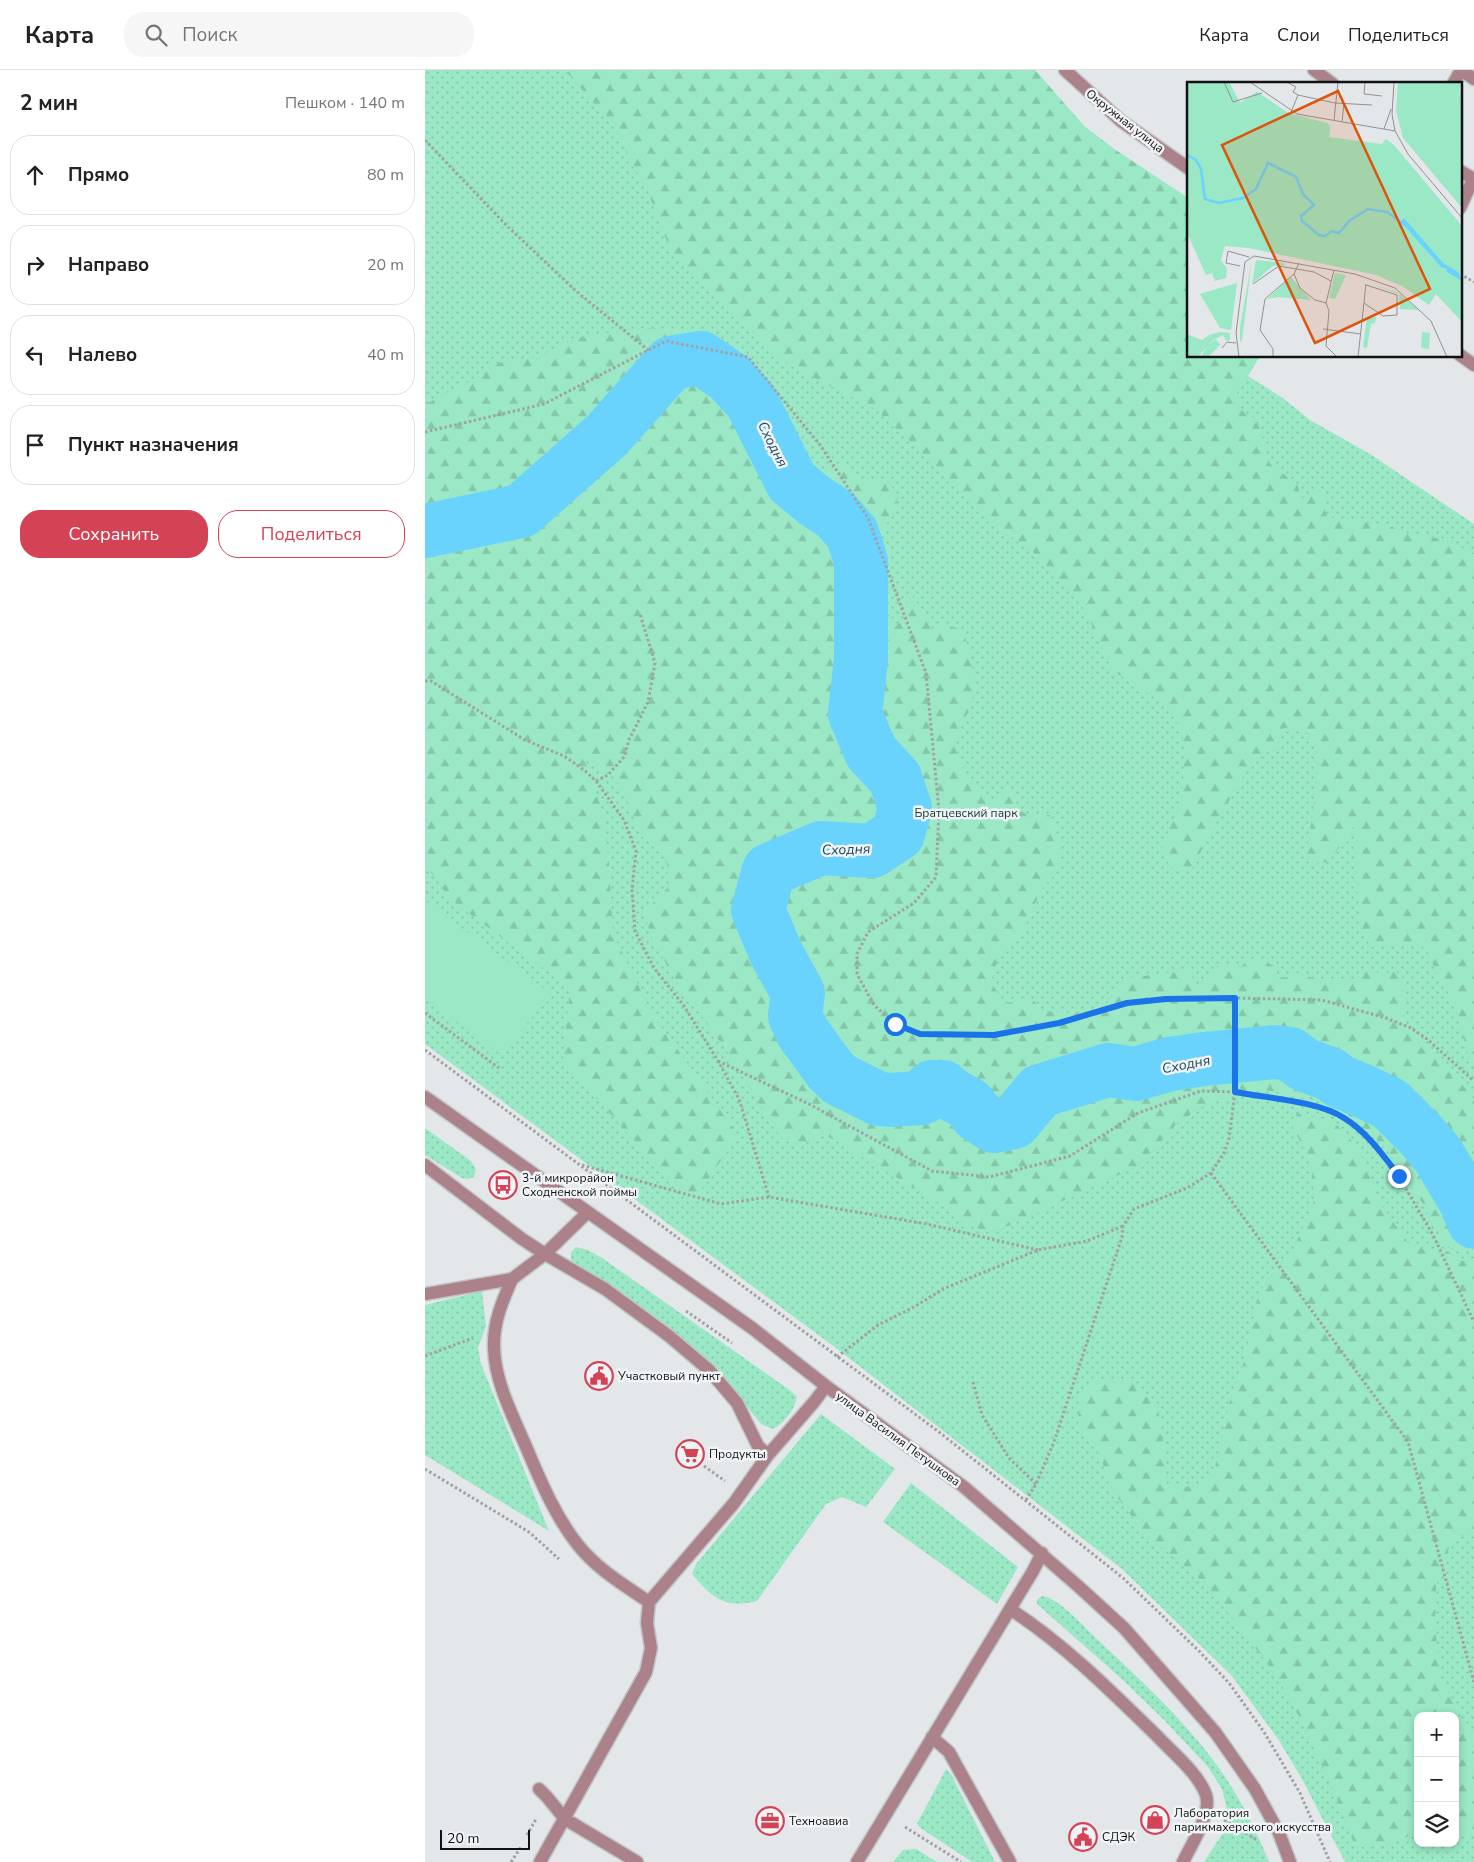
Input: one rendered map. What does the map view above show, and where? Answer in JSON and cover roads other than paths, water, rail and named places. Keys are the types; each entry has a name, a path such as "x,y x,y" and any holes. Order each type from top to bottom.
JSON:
{"street":[{"name":"Окружная улица","path":"1065,70 1121,121 1187,167"},
{"path":"1314,70 1330,82"},
{"path":"1454,82 1461,70 1474,79"},
{"path":"1461,172 1473,179 1461,206"},
{"path":"1461,356 1474,365"},
{"name":"улица Василия Петушкова","path":"425,1097 752,1328 826,1386 964,1487 1042,1554 1124,1628 1215,1732 1255,1789 1279,1834 1290,1862"},
{"path":"425,1165 545,1254 605,1290 669,1336 709,1370 737,1403 758,1446 768,1455"},
{"path":"588,1212 545,1254 512,1280 500,1306 495,1332 494,1349 497,1374 506,1401 540,1480 578,1546 595,1563 649,1602"},
{"path":"425,1294 512,1280"},
{"path":"539,1862 565,1819 646,1672 651,1648 647,1623 649,1602 733,1502 768,1455 826,1386"},
{"path":"857,1862 1042,1554"},
{"path":"1010,1609 1035,1625 1078,1661 1168,1747 1195,1777 1205,1795 1207,1809 1183,1862"},
{"path":"932,1737 949,1752 1010,1862"},
{"path":"543,1793 565,1819 637,1862"}],"waterway":[{"name":"Сходня","path":"425,531 521,511 607,435 671,363 701,358 729,377 751,401 792,482 815,501 835,514 852,533 861,561 861,659 855,714 871,752 895,778 905,808 898,834 872,851 821,848 769,870 758,910 776,953 798,993 795,1016 803,1033 830,1070 839,1079 879,1099 922,1098 932,1087 943,1087 969,1104 977,1115 994,1126 1014,1122 1040,1091 1108,1070 1136,1074 1170,1064 1204,1059 1275,1052 1290,1054 1305,1065 1330,1074 1339,1081 1390,1104 1438,1155 1466,1202 1474,1222"}],"place":[{"name":"3-й микрорайон Сходненской поймы","path":"503,1185"},
{"name":"Участковый пункт","path":"599,1376"},
{"name":"Продукты","path":"690,1454"},
{"name":"Лаборатория парикмахерского искусства","path":"1155,1820"},
{"name":"Техноавиа","path":"770,1821"},
{"name":"СДЭК","path":"1083,1837"}],"park label":[{"name":"Братцевский парк","path":"966,813"}]}
